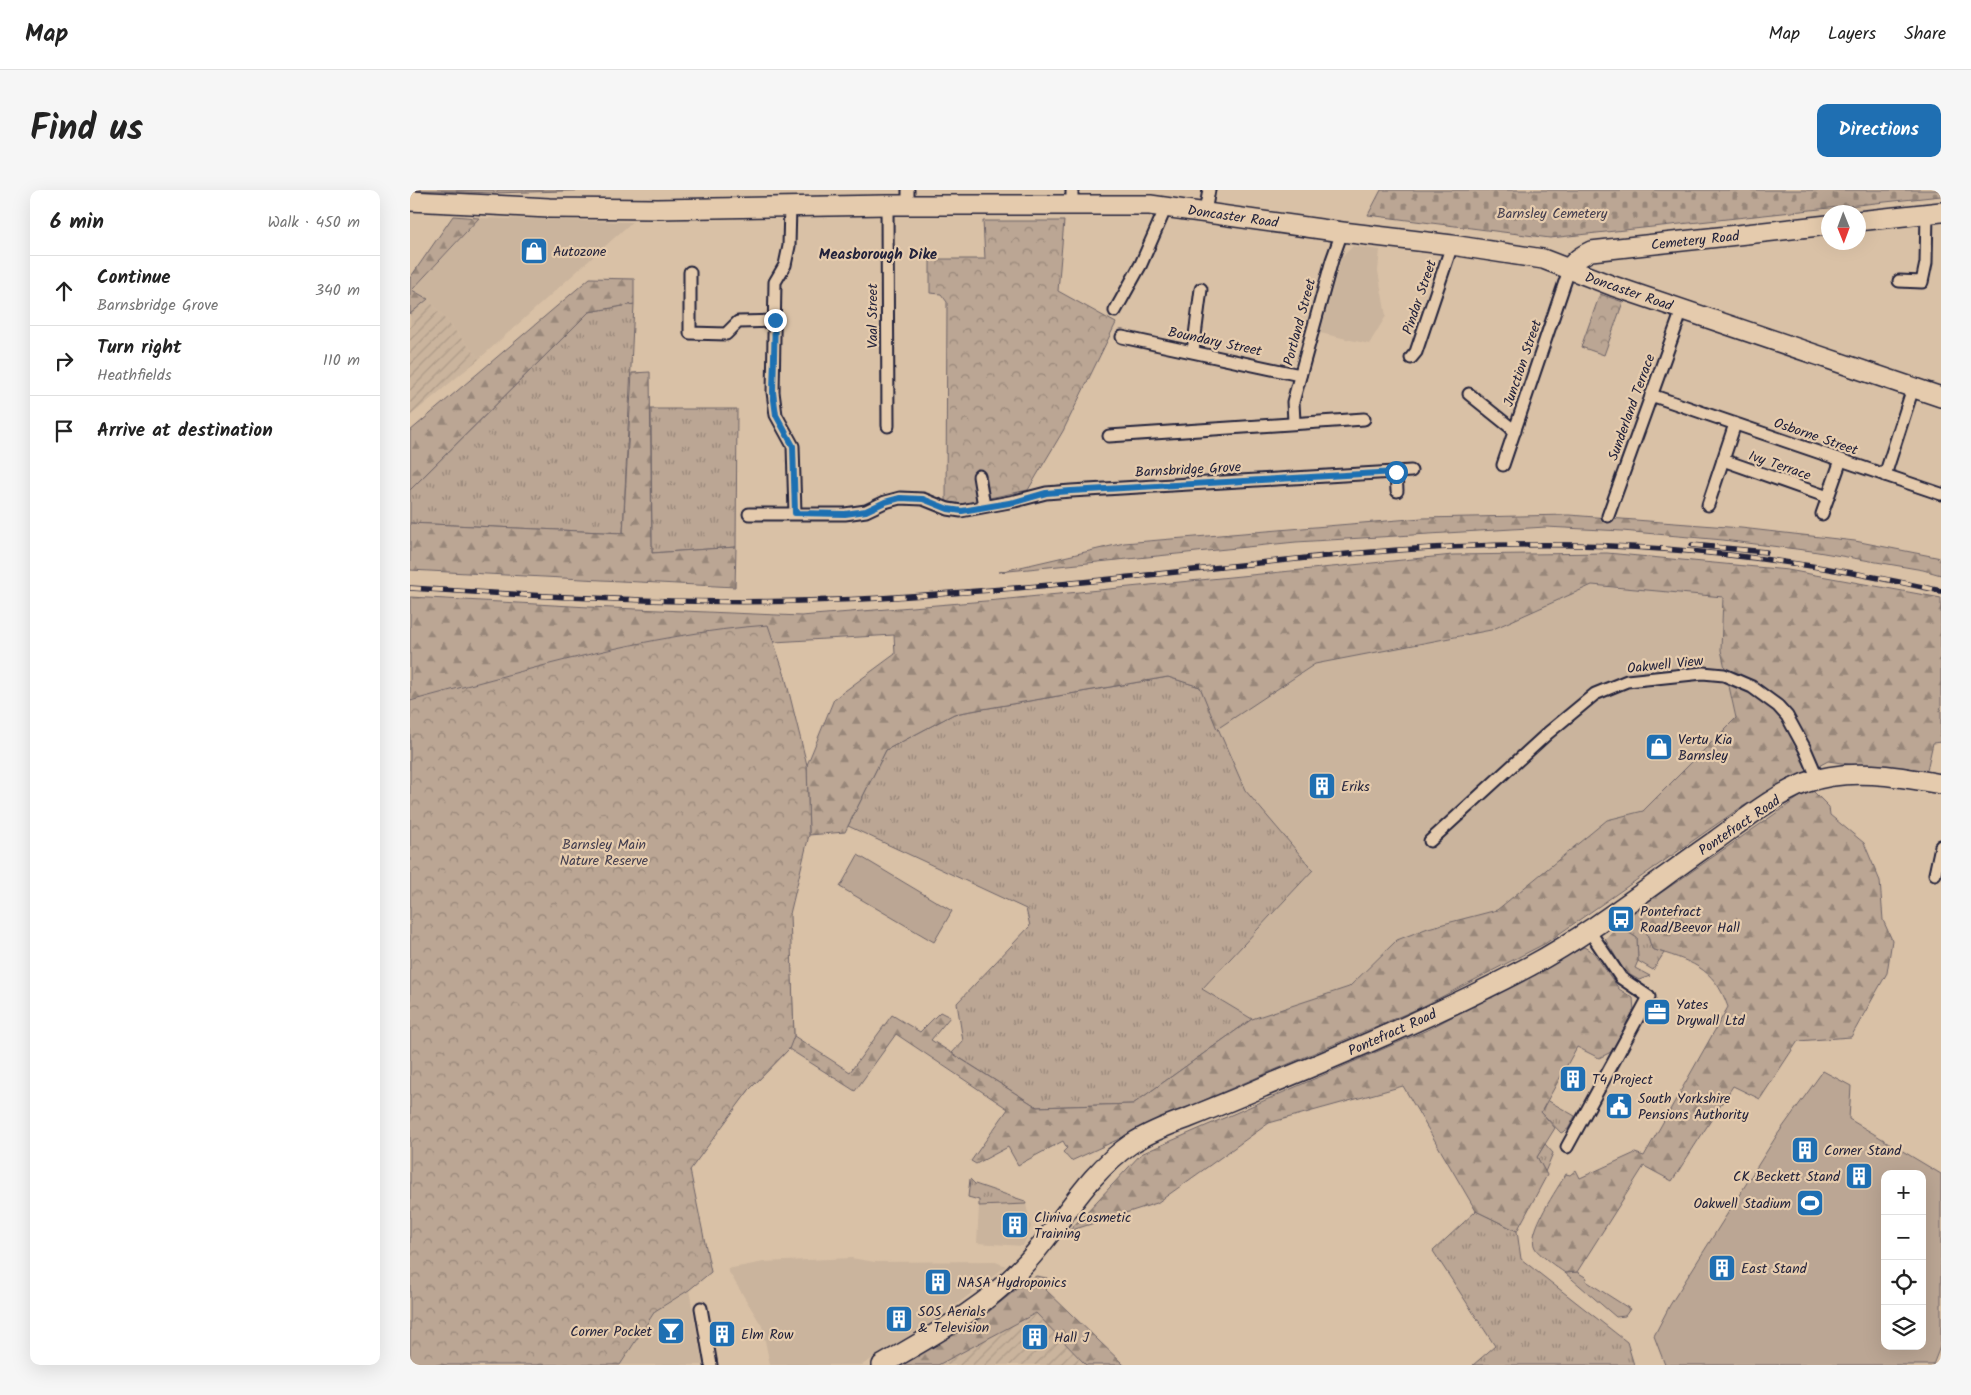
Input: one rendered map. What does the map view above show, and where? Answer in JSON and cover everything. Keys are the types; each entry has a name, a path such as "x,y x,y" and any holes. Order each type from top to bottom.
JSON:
{"highway":[{"name":"Doncaster Road","path":"410,200 549,208 658,209 886,205 908,198 1072,197 1205,212 1543,259 1682,310 1941,397"},
{"path":"1866,220 1934,213"},
{"name":"Cemetery Road","path":"1543,259 1591,251 1821,226"},
{"path":"1606,283 1600,274 1600,266 1602,259 1611,249"},
{"path":"1570,270 1573,262 1578,257 1591,251"},
{"name":"Pontefract Road","path":"882,1365 956,1320 1010,1279 1037,1250 1086,1185 1109,1162 1134,1142 1167,1126 1368,1044 1424,1019 1531,965 1588,930 1741,822 1788,792 1818,779 1868,775 1893,776 1941,784"}],"street":[{"path":"1205,212 1209,190"},
{"name":"Vaal Street","path":"886,205 888,426"},
{"path":"790,206 789,246 785,265 775,282 773,392 776,415 793,446 795,513"},
{"path":"1115,311 1141,264 1166,207"},
{"path":"1899,281 1922,282 1934,213"},
{"name":"Portland Street","path":"1294,422 1293,402 1332,260 1342,232"},
{"name":"Pindar Street","path":"1411,358 1416,352 1452,245"},
{"name":"Junction Street","path":"1503,465 1570,270"},
{"path":"690,272 690,333 726,334 738,322 775,320"},
{"path":"1193,351 1201,290"},
{"name":"Sunderland Terrace","path":"1608,516 1682,310"},
{"name":"Boundary Street","path":"1122,336 1300,376"},
{"path":"1885,475 1913,388"},
{"path":"1469,394 1514,431"},
{"name":"Osborne Street","path":"1651,395 1941,494"},
{"path":"1109,436 1294,422 1364,419"},
{"path":"1708,505 1735,424"},
{"name":"Ivy Terrace","path":"1723,460 1828,497"},
{"path":"1822,514 1841,460"},
{"name":"Barnsbridge Grove","path":"749,514 845,514 866,511 885,502 900,498 923,499 948,509 962,511 1015,502 1046,493 1411,471"},
{"path":"1396,472 1397,491"},
{"path":"979,476 984,506"},
{"name":"Oakwell View","path":"1430,841 1548,733 1595,694 1627,681 1703,673 1724,676 1752,687 1778,706 1787,716 1805,749 1818,779"},
{"path":"1935,874 1941,846"},
{"path":"1567,1147 1649,996 1621,978 1588,930"},
{"path":"701,1308 711,1365"}],"shaded area":[{"path":"479,218 632,222 479,359 428,299 412,291"},
{"path":"1353,246 1380,250 1378,271 1386,316 1369,344 1320,333 1341,258"},
{"path":"428,299 479,359 410,416 410,314"},
{"path":"1592,585 1723,596 1721,650 1736,718 1643,811 1607,820 1497,910 1428,928 1397,940 1349,987 1252,1019 1202,990 1313,870 1245,790 1217,729 1315,664 1491,630"},
{"path":"1026,1204 1031,1227 1023,1246 977,1243 979,1206"},
{"path":"851,1258 875,1262 993,1261 1006,1266 947,1312 862,1365 770,1365 762,1326 727,1269 764,1262"},
{"path":"689,1290 703,1365 620,1365 655,1311"},
{"path":"1027,1299 1097,1365 904,1365"}],"green space":[{"path":"413,190 600,190 492,193"},
{"name":"Barnsley Cemetery","path":"1381,190 1941,190 1941,196 1857,205 1821,205 1821,209 1550,238 1368,215"},
{"path":"453,216 479,218 412,290 428,299 410,314 410,278"},
{"path":"983,221 1064,221 1058,291 1116,323 1063,431 1028,490 960,504 946,501 947,302 941,294 930,293 930,259 985,259"},
{"path":"590,278 634,279 634,304 589,312 410,490 410,431"},
{"path":"1600,294 1623,302 1604,355 1581,347"},
{"path":"634,304 623,533 410,523 410,490 589,312"},
{"path":"650,372 652,553 736,547 735,587 410,570 410,523 623,533 632,373"},
{"path":"651,409 737,409 736,547 652,553"},
{"path":"1569,515 1741,528 1855,541 1941,558 1941,575 1923,570 1812,551 1723,540 1622,531 1546,527 1296,542 999,572 1124,543 1422,518"},
{"path":"1607,553 1788,570 1941,598 1941,742 1933,743 1927,770 1909,773 1828,761 1740,808 1546,943 1424,1006 1209,1098 1071,1161 1063,1152 1067,1148 1063,1141 1018,1165 1008,1147 976,1164 971,1161 1008,1109 896,1034 855,1091 789,1049 749,1090 729,1116 789,914 794,1036 850,1072 892,1015 920,1032 940,1012 950,1017 931,1040 1037,1107 1133,1104 1252,1019 1349,987 1397,940 1428,928 1497,910 1607,820 1643,811 1736,718 1721,650 1723,597 1592,585 1491,630 1315,664 1217,729 1200,687 1168,677 954,714 886,750 845,832 809,835 807,765 834,699 895,654 894,635 774,642 410,770 410,597 801,616 998,600 1453,555"},
{"name":"Barnsley Main Nature Reserve","path":"768,625 785,676 807,765 809,835 790,914 794,1036 789,1049 749,1090 690,1170 711,1272 689,1290 655,1311 620,1365 410,1365 410,701 632,645 677,636"},
{"path":"1168,677 1200,687 1245,790 1313,870 1202,989 1252,1019 1133,1104 1037,1107 952,1053 963,1041 957,1003 1030,926 1026,909 848,826 886,750 954,714"},
{"path":"1811,789 1829,807 1830,815 1864,843 1880,881 1883,920 1892,940 1887,973 1851,1037 1798,1041 1760,1099 1733,1086 1672,1181 1644,1166 1577,1272 1565,1273 1540,1254 1535,1248 1533,1241 1544,1211 1566,1174 1570,1175 1576,1170 1580,1178 1635,1153 1644,1156 1728,1007 1715,982 1699,967 1678,957 1652,949 1639,908"},
{"path":"858,855 952,911 934,942 840,887"},
{"path":"1639,908 1652,949 1664,953 1653,970 1638,961 1637,938 1618,926"},
{"path":"1618,926 1637,938 1638,961 1635,968 1650,976 1639,980 1625,972 1605,939"},
{"path":"1584,947 1594,953 1619,989 1633,998 1634,1011 1611,1052 1599,1058 1577,1047 1541,1112 1555,1128 1537,1157 1547,1175 1517,1231 1476,1211 1403,1086 1269,1123 1157,1203 1069,1231 1141,1154 1427,1030"},
{"name":"Oakwell Stadium","path":"1823,1071 1851,1086 1849,1119 1941,1174 1941,1344 1933,1365 1665,1365 1654,1336 1670,1305 1777,1135"},
{"path":"1547,1100 1575,1116 1568,1129 1561,1133 1541,1112"},
{"path":"1545,1144 1553,1153 1545,1172 1537,1157"},
{"path":"970,1179 975,1184 1025,1201 1026,1204 979,1206 979,1200 968,1197"},
{"path":"1476,1211 1517,1231 1521,1259 1627,1342 1634,1365 1473,1365 1495,1346 1433,1251"},
{"path":"1577,1272 1587,1278 1586,1281 1630,1309 1625,1316 1616,1317 1565,1273"},
{"path":"1036,1276 1047,1278 1045,1289 1124,1365 1086,1365 1036,1313 938,1365 901,1365 981,1318"}],"railway":[{"path":"410,588 645,600 822,601 1025,587 1412,549 1462,546 1566,545 1620,546 1728,555 1835,570 1941,591"},
{"path":"1692,545 1766,552"}],"place":[{"name":"Autozone","path":"534,251"},
{"name":"Vertu Kia Barnsley","path":"1659,747"},
{"name":"Eriks","path":"1322,786"},
{"name":"Pontefract Road/Beevor Hall","path":"1621,919"},
{"name":"Yates Drywall Ltd","path":"1657,1012"},
{"name":"T4 Project","path":"1573,1079"},
{"name":"South Yorkshire Pensions Authority","path":"1619,1106"},
{"name":"Corner Stand","path":"1805,1150"},
{"name":"CK Beckett Stand","path":"1859,1176"},
{"name":"Oakwell Stadium","path":"1810,1203"},
{"name":"Cliniva Cosmetic Training","path":"1015,1225"},
{"name":"East Stand","path":"1722,1268"},
{"name":"NASA Hydroponics","path":"938,1282"},
{"name":"SOS Aerials & Television","path":"899,1319"},
{"name":"Corner Pocket","path":"671,1331"},
{"name":"Elm Row","path":"722,1334"},
{"name":"Hall J","path":"1035,1337"}],"district":[{"name":"Measborough Dike","path":"878,254"}],"route":[{"path":"775,320 773,392 776,415 793,446 795,513 845,514 866,511 885,502 900,498 923,499 948,509 962,511 1015,502 1046,493 1396,472"}]}
